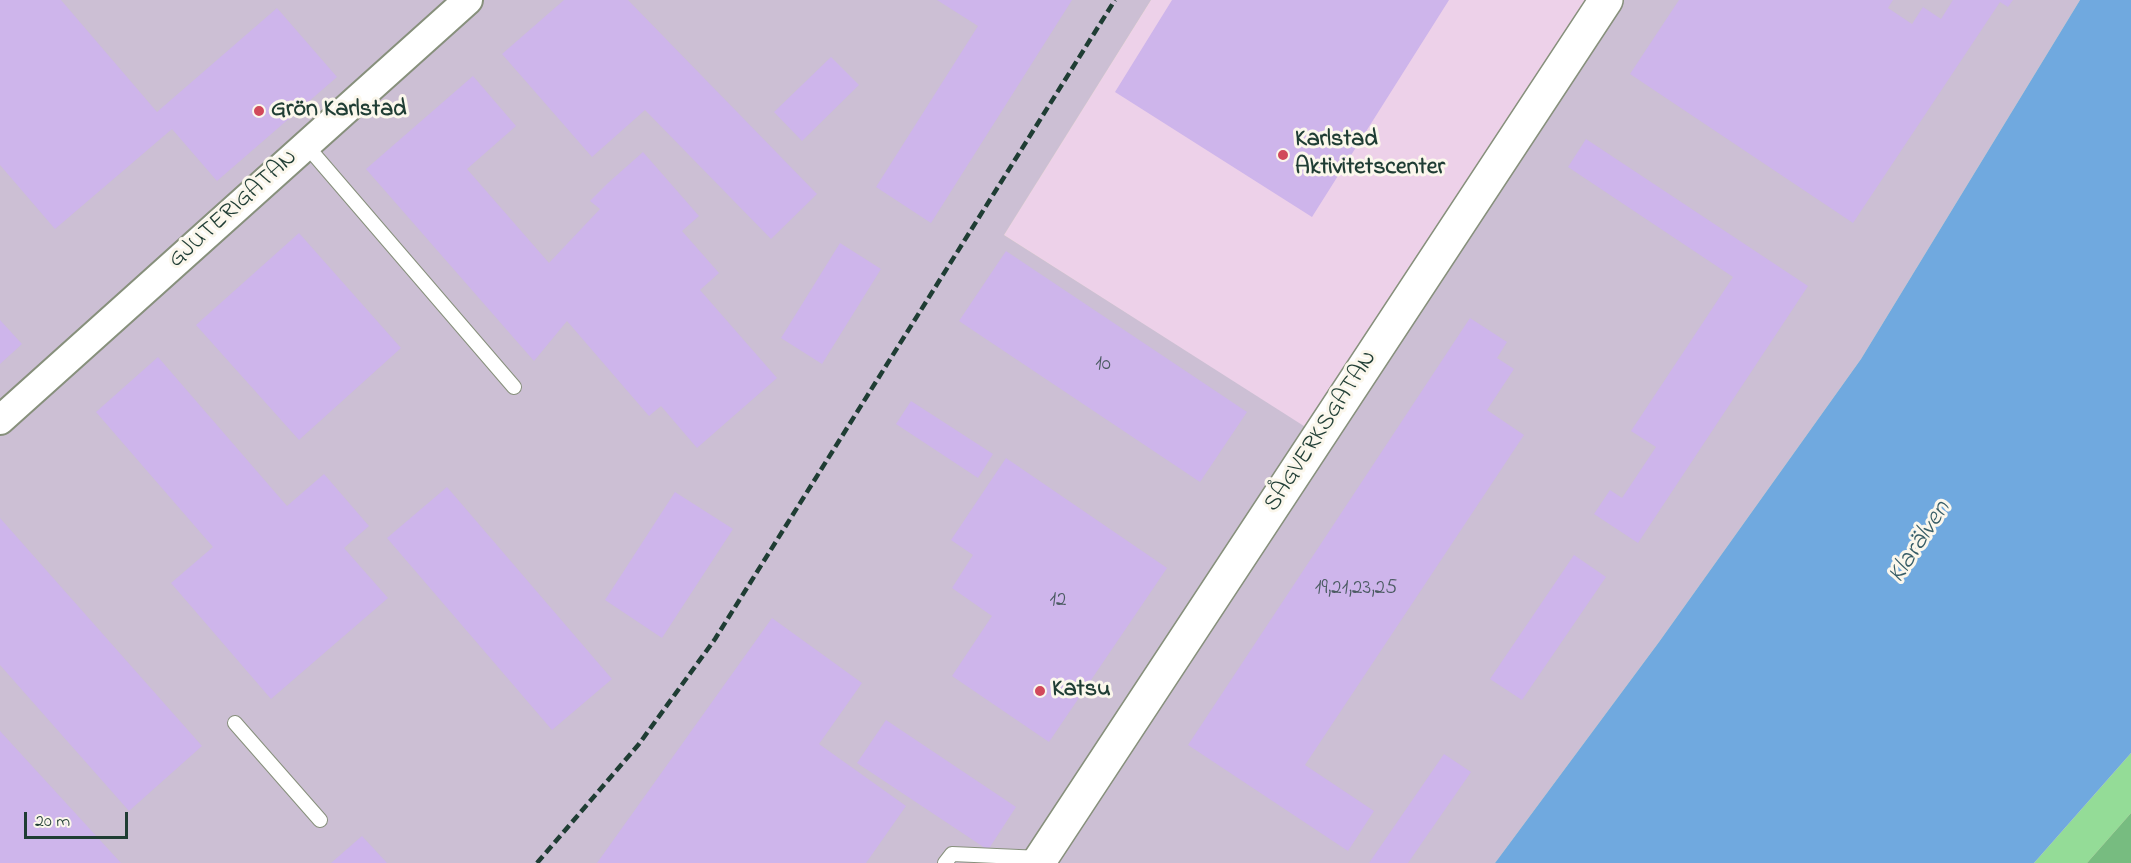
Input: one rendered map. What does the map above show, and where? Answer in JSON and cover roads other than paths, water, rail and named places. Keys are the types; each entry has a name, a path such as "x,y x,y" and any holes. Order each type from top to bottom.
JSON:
{"street":[{"name":"GJUTERIGATAN","path":"0,420 468,0"},
{"name":"SÅGVERKSGATAN","path":"1039,860 1606,0"}],"lane":[{"path":"306,146 514,387"},
{"path":"235,723 320,820"},
{"path":"945,863 952,854 1039,860"}],"water":[{"name":"Klarälven","path":"2080,0 2131,0 2131,753 2034,863 1495,863 1659,642 1861,359"}],"railway":[{"path":"537,863 639,744 715,639 1115,0"}],"place":[{"name":"Grön Karlstad","path":"259,111"},
{"name":"Karlstad Aktivitetscenter","path":"1283,155"},
{"name":"Katsu","path":"1040,691"}]}
